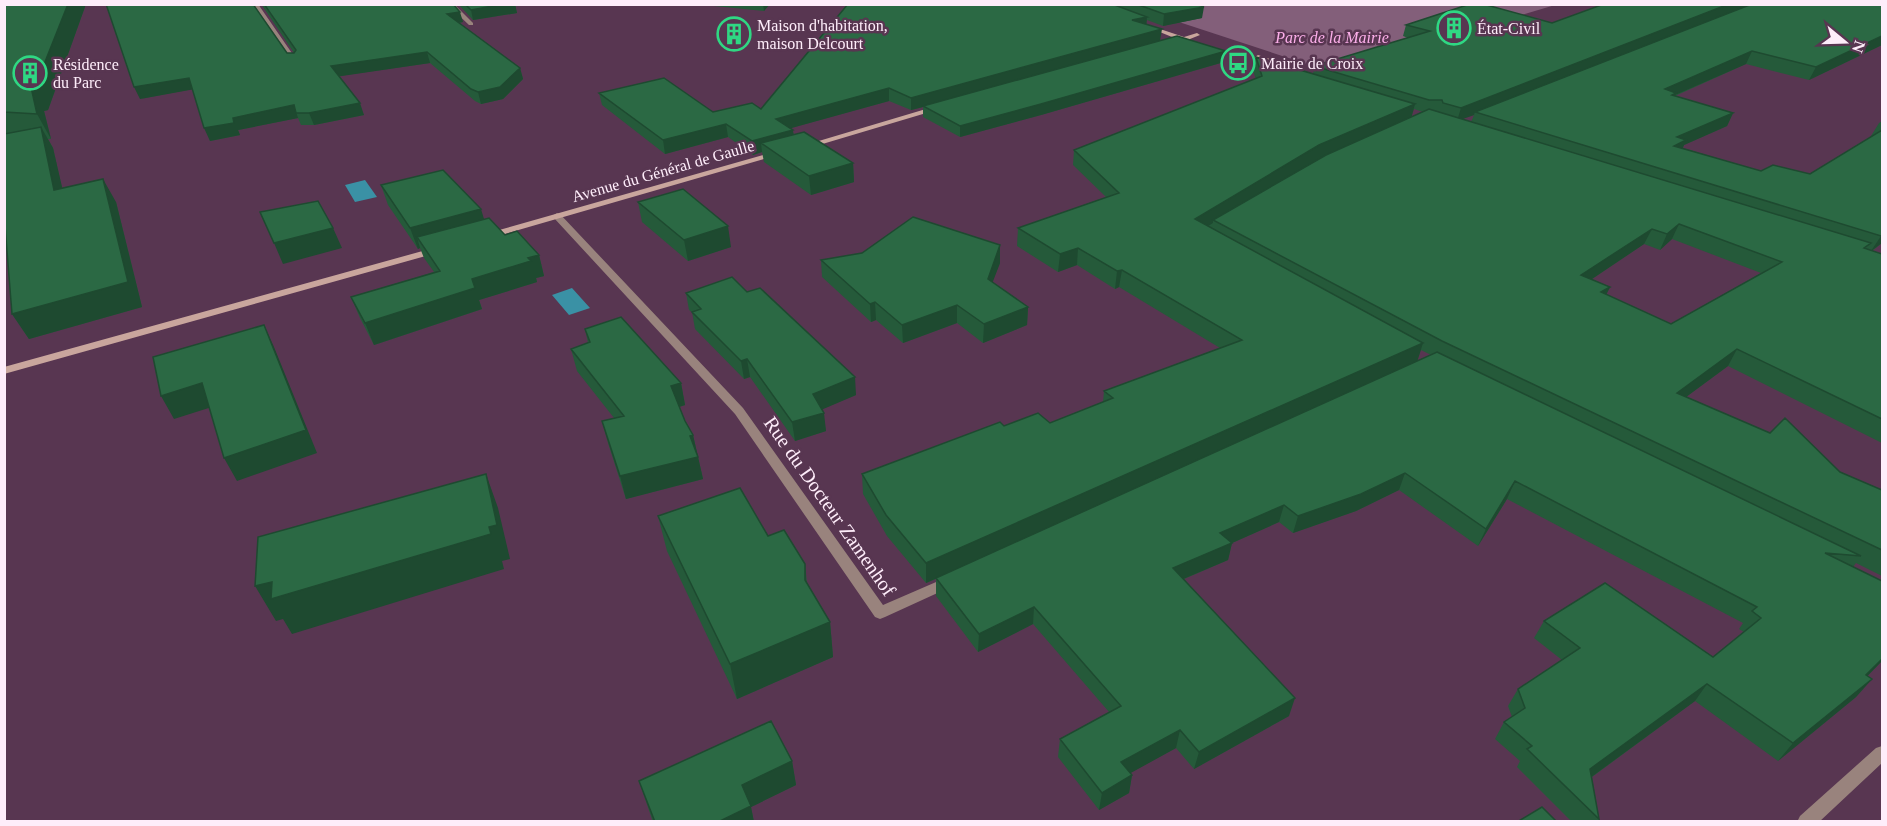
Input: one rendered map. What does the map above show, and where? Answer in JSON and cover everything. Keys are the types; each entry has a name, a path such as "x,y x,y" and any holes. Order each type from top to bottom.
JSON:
{"street":[{"path":"255,4 295,62"},
{"path":"450,4 471,24"},
{"path":"1185,39 1139,19 1309,74"},
{"path":"1159,46 1185,39 1202,40 1296,78"},
{"path":"794,149 952,105"},
{"name":"Avenue du Général de Gaulle","path":"476,239 783,152"},
{"name":"Rue du Docteur Zamenhof","path":"557,216 739,411 880,613 967,574"},
{"path":"4,371 453,246"},
{"path":"1806,822 1882,753"}],"green space":[{"name":"Parc de la Mairie","path":"1127,5 1555,5 1331,72"}],"water":[{"path":"365,180 377,197 355,202 345,185"},
{"path":"572,288 590,308 569,315 552,295"}],"building":[{"path":"4,4 68,4 35,87 31,87 37,114 4,112"},
{"path":"106,4 253,4 287,53 294,53 296,50 264,4 453,4 460,12 447,14 520,68 500,87 478,92 471,89 427,52 331,66 360,103 309,113 296,113 294,105 233,118 234,123 204,128 189,78 134,87"},
{"path":"465,4 503,4 471,10"},
{"path":"848,4 1112,4 1147,17 1132,20 1162,29 911,98 889,88 776,119 793,130 752,141 726,124 663,140 599,93 664,78 713,112 752,103 761,109"},
{"path":"1136,4 1195,4 1204,7 1164,14"},
{"path":"1470,4 1483,4 1552,23 1604,4 1729,4 1461,108 1443,103 1442,100 1429,100 1314,66 1430,31 1406,25"},
{"path":"1752,4 1882,4 1882,36 1816,67 1752,51 1665,89 1676,93 1672,95 1733,113 1677,137 1686,140 1674,146 1761,171 1773,165 1810,174 1882,130 1881,236 1475,112"},
{"path":"1177,36 1226,51 960,126 923,106"},
{"path":"1256,57 1415,104 1319,145 1195,219 1423,343 926,563 886,515 862,474 1000,422 1004,426 1038,413 1050,423 1113,398 1104,391 1242,340 1122,270 1117,271 1078,248 1060,254 1018,228 1119,193 1074,150 1262,76"},
{"path":"1429,109 1871,243 1864,248 1882,254 1882,419 1737,349 1677,393 1770,433 1785,418 1840,472 1882,490 1882,550 1442,341 1213,220 1326,155","holes":["1679,224 1782,262 1671,324 1601,292 1610,287 1581,275 1652,229 1667,234"]},
{"path":"41,127 54,190 103,179 128,282 12,314 4,213 4,134"},
{"path":"804,132 853,163 809,176 761,143"},
{"path":"443,170 481,209 410,228 381,185"},
{"path":"683,189 728,226 684,240 638,202"},
{"path":"318,201 333,228 274,243 260,212"},
{"path":"913,217 1000,245 988,279 1028,307 984,324 957,305 902,325 875,302 870,304 821,260 862,253"},
{"path":"489,218 505,235 517,231 539,255 528,258 531,261 472,279 475,288 365,323 351,297 440,271 417,237"},
{"path":"732,277 747,292 760,288 855,377 813,394 824,413 792,422 747,359 741,361 692,312 701,309 686,293"},
{"path":"621,317 681,383 671,386 693,435 690,436 698,457 620,476 602,421 624,416 571,349 590,342 585,329"},
{"path":"264,325 306,430 224,458 202,383 161,396 153,357"},
{"path":"1437,352 1861,556 1825,553 1882,581 1882,659 1866,675 1872,679 1793,743 1707,684 1590,769 1599,819 1527,749 1532,746 1504,722 1525,708 1518,689 1580,648 1544,621 1605,583 1713,657 1761,618 1752,611 1757,607 1515,481 1486,529 1405,473 1361,494 1298,516 1284,505 1220,533 1232,543 1173,568 1295,698 1199,752 1180,730 1121,762 1132,775 1102,793 1060,739 1121,706 1034,607 979,634 936,578"},
{"path":"486,474 497,525 489,527 491,534 271,599 272,582 255,586 258,537"},
{"path":"740,488 768,536 784,530 805,564 805,580 830,622 730,664 658,516"},
{"path":"771,721 792,761 742,785 751,806 718,822 655,822 639,781"},
{"path":"1542,807 1557,822 1517,822"}],"place":[{"name":"État-Civil","path":"1454,28"},
{"name":"Maison d'habitation, maison Delcourt","path":"734,34"},
{"name":"Mairie de Croix","path":"1238,63"},
{"name":"Résidence du Parc","path":"30,73"}]}
